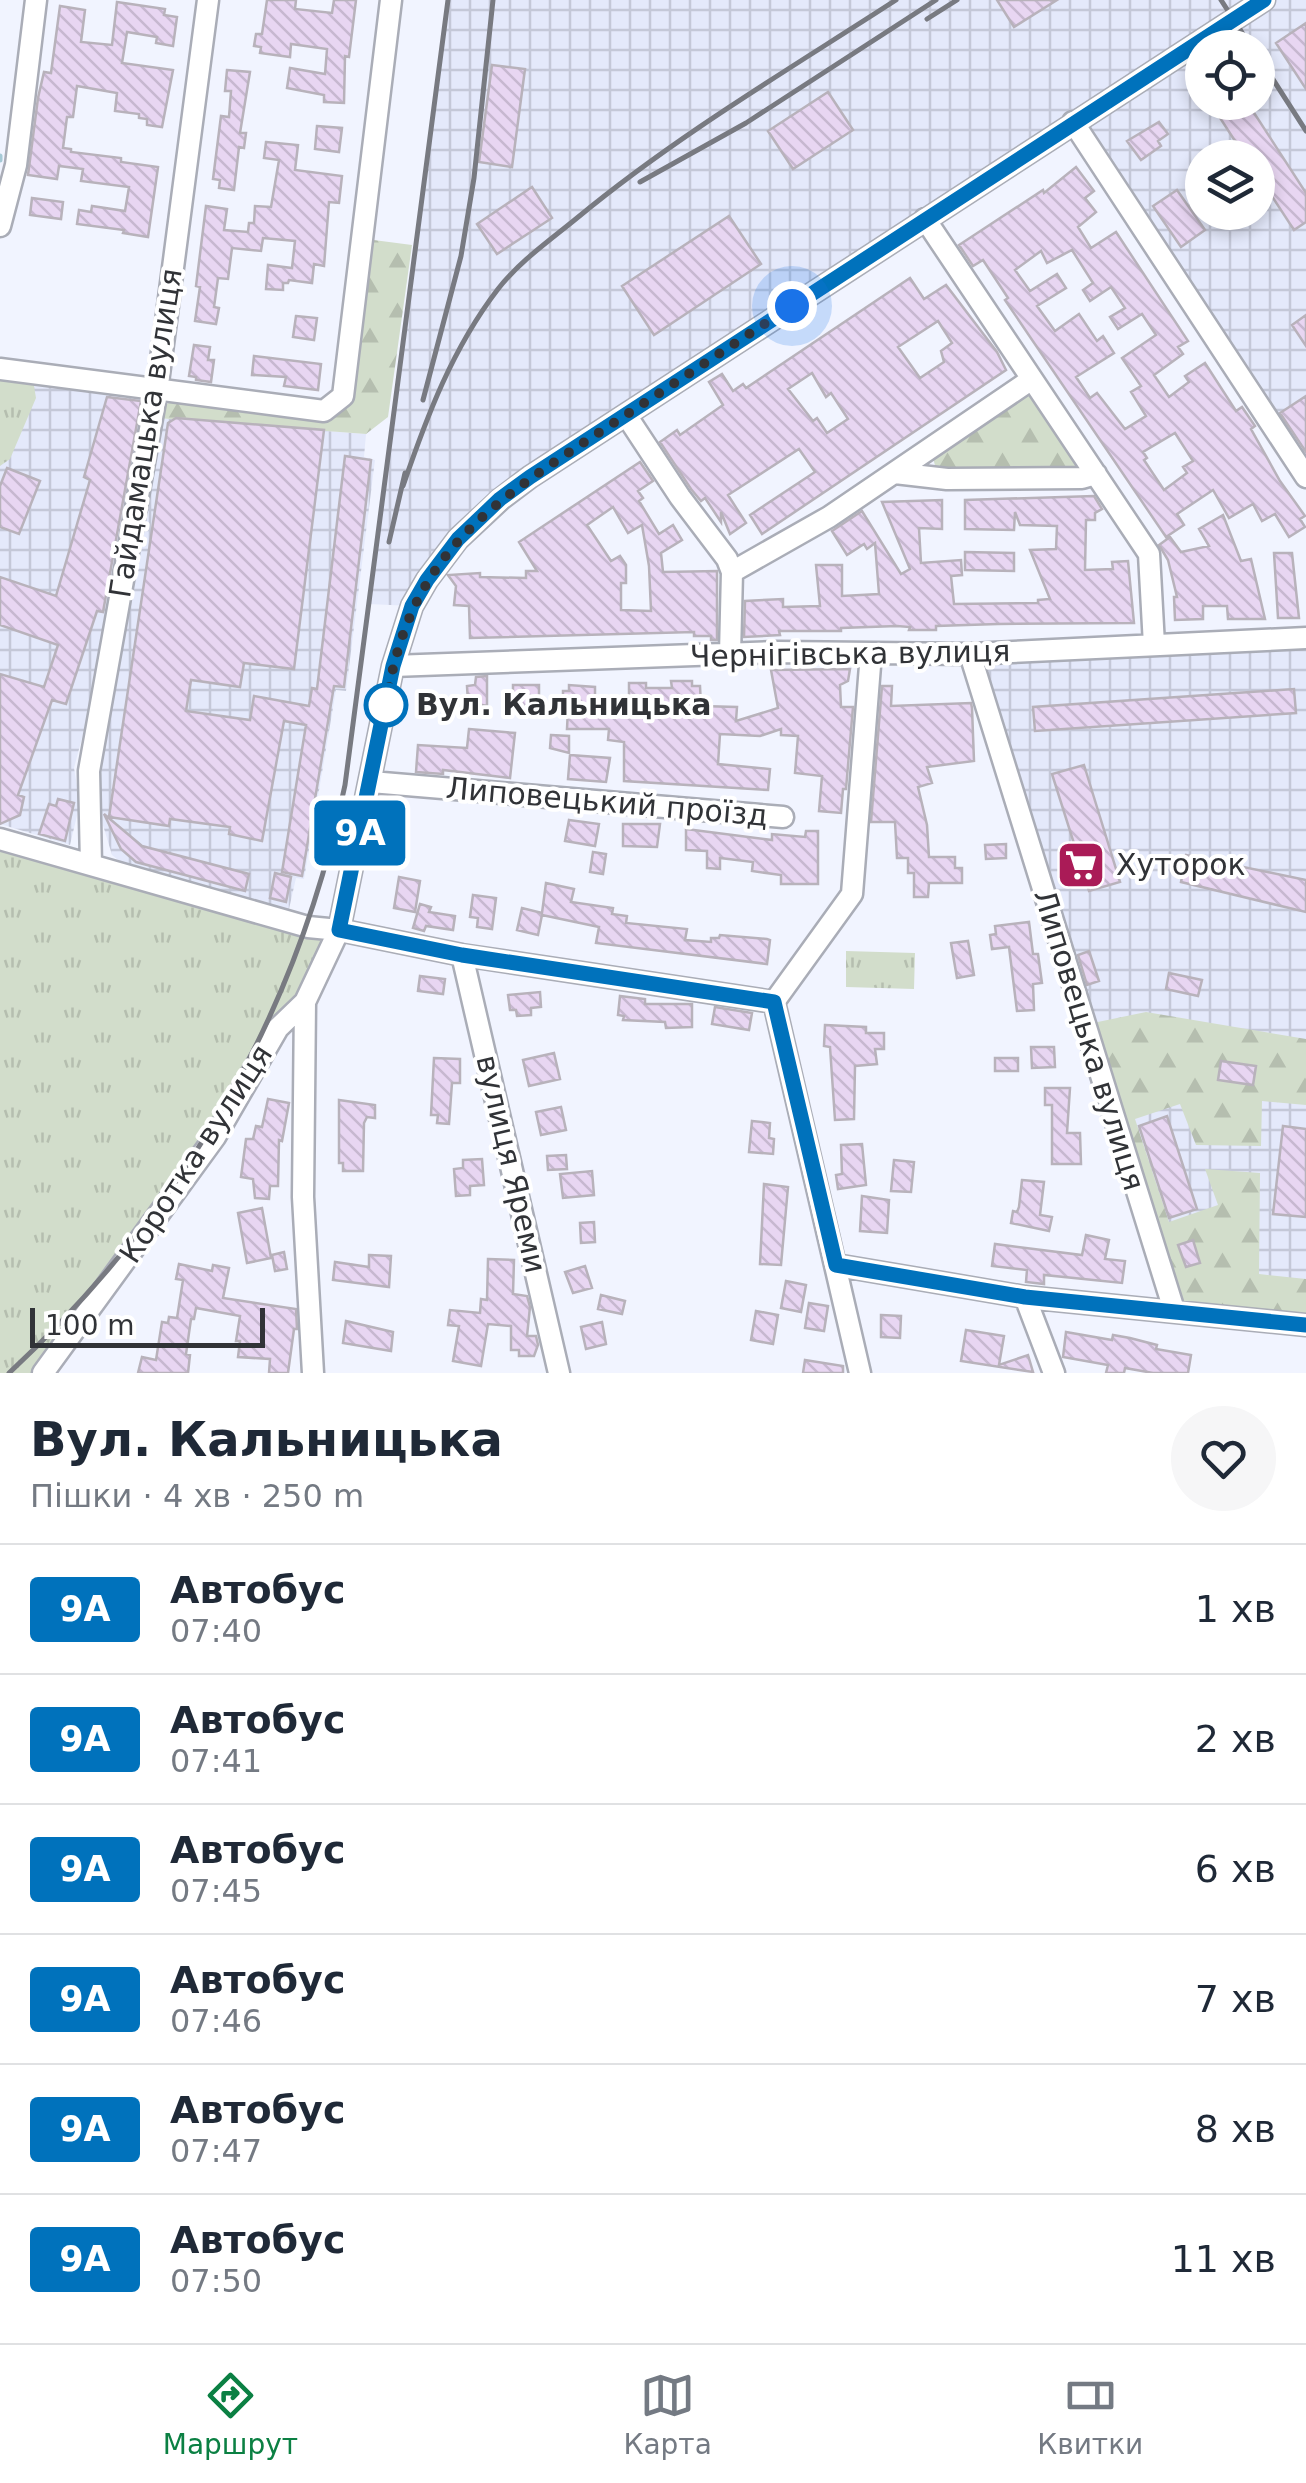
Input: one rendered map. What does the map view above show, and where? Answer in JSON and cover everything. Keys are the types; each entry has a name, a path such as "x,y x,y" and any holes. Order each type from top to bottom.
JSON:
{"street":[{"path":"0,226 16,165 36,0"},
{"name":"Гайдамацька вулиця","path":"91,865 89,771 157,390 208,0"},
{"path":"0,369 324,410 344,396 391,0"},
{"name":"Коротка вулиця","path":"43,1373 214,1137 278,1028 304,1002 339,930 393,666 412,606 458,539 516,488 1264,0"},
{"path":"1072,122 1306,476"},
{"path":"925,219 1150,554 1154,645"},
{"path":"732,572 829,517 1032,378"},
{"path":"626,415 727,559 732,572 730,654"},
{"path":"896,472 947,478 1082,478 1096,474"},
{"name":"Чернігівська вулиця","path":"393,666 730,654 970,654 1306,638"},
{"path":"860,1373 774,1002 852,894 871,653"},
{"name":"Липовецька вулиця","path":"970,654 1174,1310"},
{"name":"Липовецький проїзд","path":"371,782 783,817"},
{"path":"0,839 308,927 462,955 774,1002"},
{"name":"вулиця Яреми","path":"462,955 559,1373"},
{"path":"304,1002 304,1211 313,1373"},
{"path":"836,1265 1025,1297 1306,1325"},
{"path":"1025,1297 1054,1373"}],"shaded area":[{"path":"448,0 1306,0 1306,475 1072,121 515,488 412,606 368,604"},
{"path":"0,370 148,398 92,700 74,768 80,803 70,845 0,824"},
{"path":"157,418 366,434 364,457 375,460 346,691 336,690 304,879 296,878 289,909 243,901 123,864 112,855 99,812 99,787"},
{"path":"1306,639 1306,1325 1174,1310 973,656"}],"green space":[{"path":"366,239 412,245 388,417 366,434 157,418 165,405 176,399 324,414 346,399"},
{"path":"0,374 33,380 36,398 10,459 0,466"},
{"path":"1029,387 1087,471 1079,474 936,469 933,458"},
{"path":"0,839 339,930 305,1002 43,1373 0,1373"},
{"path":"846,951 915,953 914,989 846,987"},
{"path":"1146,1012 1306,1039 1306,1105 1262,1101 1261,1146 1196,1145 1180,1104 1135,1119 1169,1222 1218,1205 1205,1169 1260,1173 1259,1274 1306,1279 1306,1315 1184,1303 1178,1294 1093,1023"}],"building":[{"path":"267,0 296,0 295,9 332,13 334,0 356,0 349,57 345,56 344,103 324,102 324,95 287,88 290,68 325,74 327,49 291,44 290,57 260,53 261,47 254,46 256,34 262,34"},
{"path":"997,0 1057,0 1014,27"},
{"path":"117,2 165,9 164,15 177,17 173,46 156,43 157,37 127,32 122,63 173,70 162,127 147,125 147,119 139,118 139,114 115,111 117,93 77,86 63,148 158,167 148,237 77,224 79,210 91,212 92,206 125,211 129,187 81,181 83,169 59,166 57,179 28,175 38,98 44,72 51,73 60,6 85,10 81,42 112,45"},
{"path":"1306,23 1306,89 1276,43"},
{"path":"492,65 525,69 512,167 479,162"},
{"path":"227,70 250,72 240,133 246,133 244,148 239,147 234,190 219,188 220,180 213,179 221,116 229,117 231,91 225,91"},
{"path":"828,92 853,130 793,169 768,131"},
{"path":"1221,120 1259,120 1272,140 1234,140"},
{"path":"1159,122 1168,134 1158,141 1161,146 1141,160 1127,141"},
{"path":"317,126 342,128 339,152 315,149"},
{"path":"266,142 298,145 295,170 342,176 339,203 329,202 324,266 314,264 312,283 289,280 283,283 283,290 266,289 268,265 292,268 295,241 263,238 261,251 232,248 228,279 218,278 216,324 195,321 206,206 227,209 224,230 248,232 249,223 254,223 255,206 271,207 279,160 264,158"},
{"path":"1275,145 1306,193 1306,222 1294,230 1275,201"},
{"path":"1076,167 1094,191 1085,198 1096,212 1078,227 1091,248 1116,232 1188,341 1178,347 1183,354 1154,375 1169,397 1189,382 1185,376 1205,363 1236,411 1242,407 1255,426 1251,429 1305,516 1300,519 1305,527 1289,537 1275,514 1262,521 1253,504 1229,518 1213,490 1177,514 1184,525 1166,537 1005,300 1008,298 983,260 973,266 959,245 1043,190 1044,193","holes":["1072,250 1093,283 1083,290 1090,301 1111,287 1125,308 1110,317 1118,329 1142,314 1156,335 1122,358 1141,386 1131,392 1146,416 1125,429 1097,393 1090,398 1076,377 1114,353 1103,336 1097,341 1079,314 1055,331 1037,306 1066,288 1057,274 1030,291 1015,270 1041,251 1047,263","1175,433 1193,461 1183,467 1187,473 1164,490 1143,452"]},
{"path":"532,187 552,218 497,254 477,224"},
{"path":"1177,190 1185,201 1185,230 1205,230 1181,247 1153,206"},
{"path":"32,198 63,202 61,219 30,215"},
{"path":"729,216 761,264 654,335 622,286"},
{"path":"910,278 924,299 946,285 997,352 1006,370 762,534 750,515 815,472 799,449 728,495 746,523 730,534 721,512 721,522 705,498 701,501 691,489 660,442 677,430 680,435 723,405 709,382 722,374 733,391 743,384 746,388","holes":["938,321 952,343 941,351 944,362 920,378 898,347","812,373 826,397 831,393 848,419 827,433 788,389"]},
{"path":"1306,315 1306,346 1292,325"},
{"path":"296,316 317,318 314,340 293,337"},
{"path":"194,345 210,347 208,360 214,360 211,382 189,376"},
{"path":"254,356 321,364 318,390 284,386 286,377 252,375"},
{"path":"1306,396 1306,452 1280,413"},
{"path":"107,397 141,401 103,612 97,611 66,704 52,700 18,795 24,797 20,815 0,824 0,674 44,687 58,645 0,625 0,577 56,596 90,480 84,477"},
{"path":"176,418 324,430 294,669 244,663 240,687 191,680 186,711 250,720 254,696 309,706 312,688 317,689 345,456 371,460 344,687 334,686 302,876 282,872 306,725 284,721 262,841 229,834 230,827 170,819 169,826 109,817 168,423"},
{"path":"640,462 653,481 638,491 643,498 639,501 659,534 673,525 682,540 661,553 663,572 717,571 717,640 694,636 694,632 470,638 469,606 454,605 456,586 448,575 480,573 480,577 526,578 526,571 537,571 519,542","holes":["613,507 628,533 642,525 651,611 621,610 626,565 620,556 611,561 587,525"]},
{"path":"7,468 40,481 19,534 0,527 0,486"},
{"path":"1094,496 1102,509 1095,513 1095,520 1086,520 1085,570 1113,569 1112,562 1128,561 1134,623 936,626 936,630 897,626 841,628 744,637 745,601 783,599 783,607 820,606 816,565 842,565 842,596 879,594 875,543 867,549 864,544 847,555 832,531 862,511 901,574 910,569 882,502 942,500 942,529 919,528 921,563 961,560 962,575 951,576 954,604 1038,603 1050,599 1030,550 1056,549 1057,526 1020,525 1015,512 1014,530 965,529 965,500"},
{"path":"1223,515 1241,561 1251,559 1265,619 1228,619 1227,606 1203,606 1203,619 1175,620 1177,597 1168,560 1159,545 1170,537 1181,552 1209,546 1199,529"},
{"path":"965,552 1014,553 1014,571 965,570"},
{"path":"1274,553 1292,553 1299,618 1278,618"},
{"path":"850,669 848,681 840,685 841,707 853,707 841,813 819,811 822,776 795,773 798,736 781,735 781,729 760,736 720,734 718,764 770,769 768,790 624,781 624,742 608,740 609,729 567,729 568,709 563,709 563,691 569,691 569,685 595,687 595,713 629,715 629,683 646,683 646,688 672,688 671,681 692,681 692,686 700,686 701,706 737,707 736,721 778,708 771,670"},
{"path":"487,676 487,706 468,702 467,686 475,685 476,677"},
{"path":"513,685 539,685 539,706 513,711"},
{"path":"882,686 892,686 891,706 971,703 974,761 927,767 932,783 918,787 929,857 955,857 955,868 962,868 962,883 929,883 928,897 914,897 914,873 908,873 908,858 897,858 895,822 871,822"},
{"path":"1294,689 1296,713 1035,731 1033,707"},
{"path":"469,729 515,733 510,778 443,770 443,774 416,772 418,745 467,748"},
{"path":"551,735 569,736 569,753 550,748"},
{"path":"570,755 610,758 606,782 568,779"},
{"path":"1084,765 1120,882 1089,891 1052,774"},
{"path":"58,799 74,803 65,841 39,834 49,804 56,806"},
{"path":"104,814 142,846 249,874 245,891 136,862 121,849"},
{"path":"569,820 599,824 595,846 565,841"},
{"path":"623,824 660,824 657,847 623,846"},
{"path":"686,829 772,840 772,834 805,837 806,831 818,831 818,884 781,884 781,875 752,871 753,862 720,858 720,869 707,868 707,851 686,850"},
{"path":"1006,844 1006,858 986,859 985,845"},
{"path":"593,852 606,854 603,874 590,872"},
{"path":"1186,855 1306,880 1306,912 1181,882"},
{"path":"275,873 291,877 286,902 270,898"},
{"path":"399,877 420,881 415,912 394,908"},
{"path":"546,883 574,889 571,902 613,908 612,914 627,916 626,923 687,929 685,940 711,942 711,938 720,935 770,940 767,964 596,943 599,927 542,915 538,935 517,930 522,908 542,913"},
{"path":"473,895 496,898 492,929 477,927 478,918 470,917"},
{"path":"420,904 431,907 429,912 455,916 453,930 413,928"},
{"path":"1029,922 1042,983 1033,984 1034,1010 1017,1011 1009,947 992,949 990,935 996,934 995,926"},
{"path":"968,941 974,975 957,978 951,943"},
{"path":"1089,951 1099,981 1087,985 1078,955"},
{"path":"1169,973 1202,980 1198,996 1166,989"},
{"path":"420,976 445,979 443,994 418,991"},
{"path":"540,992 541,1007 531,1008 531,1015 517,1016 516,1010 510,1010 508,995"},
{"path":"620,996 645,999 645,1004 692,1004 692,1027 666,1028 665,1022 623,1020 624,1016 618,1015"},
{"path":"715,1007 752,1013 749,1030 712,1024"},
{"path":"825,1025 866,1027 866,1033 884,1033 884,1049 875,1049 877,1064 855,1066 854,1119 835,1120 830,1047 824,1046"},
{"path":"1031,1047 1054,1047 1055,1067 1032,1068"},
{"path":"554,1053 560,1079 529,1086 523,1060"},
{"path":"434,1058 460,1059 460,1083 452,1083 449,1124 437,1123 438,1115 431,1115"},
{"path":"995,1058 1018,1058 1018,1071 995,1071"},
{"path":"1221,1061 1256,1066 1253,1085 1218,1080"},
{"path":"1045,1088 1070,1088 1067,1133 1080,1133 1081,1164 1052,1164 1052,1105 1045,1105"},
{"path":"268,1099 289,1103 282,1141 279,1140 278,1186 270,1186 269,1199 255,1198 253,1179 241,1177 246,1139 253,1139 256,1126 262,1127"},
{"path":"339,1100 375,1105 375,1118 367,1117 364,1123 363,1171 343,1171 343,1163 339,1163"},
{"path":"561,1107 566,1130 541,1135 536,1112"},
{"path":"1167,1116 1197,1209 1169,1218 1139,1126"},
{"path":"752,1121 770,1123 773,1154 749,1152"},
{"path":"1283,1126 1306,1129 1306,1217 1273,1214"},
{"path":"862,1144 866,1185 838,1189 841,1145"},
{"path":"566,1155 567,1169 548,1170 547,1156"},
{"path":"482,1159 484,1185 470,1186 470,1195 456,1196 454,1169 463,1168 463,1160"},
{"path":"894,1160 914,1162 911,1192 891,1191"},
{"path":"592,1171 594,1195 563,1198 560,1174"},
{"path":"1022,1180 1044,1182 1040,1215 1052,1217 1049,1231 1011,1223 1013,1211 1017,1212 1019,1207"},
{"path":"764,1184 788,1187 781,1265 760,1264"},
{"path":"862,1196 889,1200 887,1233 860,1231"},
{"path":"262,1208 271,1258 247,1263 238,1213"},
{"path":"594,1222 595,1242 581,1243 580,1223"},
{"path":"1086,1235 1109,1240 1105,1259 1125,1261 1122,1283 1044,1275 1044,1284 1026,1282 1027,1270 992,1266 995,1244 1082,1255"},
{"path":"1193,1240 1200,1263 1186,1267 1178,1245"},
{"path":"284,1252 287,1269 275,1271 272,1255"},
{"path":"369,1255 391,1256 389,1287 333,1280 335,1262 369,1267"},
{"path":"488,1259 514,1260 513,1294 527,1296 527,1336 536,1336 538,1345 534,1356 519,1356 519,1350 511,1350 511,1326 488,1324 481,1366 453,1361 459,1326 448,1325 450,1310 480,1313 481,1299 487,1300"},
{"path":"179,1264 212,1271 213,1265 229,1268 223,1298 296,1309 297,1329 288,1373 269,1373 270,1359 238,1357 240,1316 196,1308 186,1354 190,1355 188,1373 138,1373 142,1357 156,1360 162,1322 168,1323 169,1317 177,1318 183,1280 176,1279"},
{"path":"585,1266 592,1288 573,1293 565,1272"},
{"path":"786,1281 806,1285 801,1312 781,1308"},
{"path":"601,1295 625,1301 622,1314 598,1309"},
{"path":"809,1303 828,1306 824,1331 805,1328"},
{"path":"756,1311 778,1315 773,1344 751,1340"},
{"path":"881,1315 901,1316 900,1338 881,1337"},
{"path":"346,1321 393,1332 391,1351 343,1343"},
{"path":"602,1322 606,1344 586,1349 581,1327"},
{"path":"966,1330 1004,1336 999,1365 1028,1355 1033,1372 961,1361"},
{"path":"1066,1332 1112,1340 1113,1335 1130,1338 1157,1345 1156,1349 1191,1355 1188,1373 1125,1368 1124,1373 1106,1373 1108,1365 1063,1357"},
{"path":"805,1360 843,1366 843,1373 803,1373"}],"railway":[{"path":"9,1373 128,1246 179,1177 224,1105 263,1030 297,952 324,870 345,785 448,0"},
{"path":"423,400 461,256 474,178 493,0"},
{"path":"403,486 454,359 482,312 516,269 653,159 896,0"},
{"path":"640,182 746,123 936,0"},
{"path":"927,19 957,0"},
{"path":"1221,0 1240,30"},
{"path":"1275,83 1306,131"},
{"path":"389,542 405,473"}],"bus line":[{"name":"9А","path":"1264,0 530,477 472,525 445,555 412,606 393,666 339,930 462,955 774,1002 836,1265 1025,1297 1306,1325"}],"place":[{"name":"Вул. Кальницька","path":"386,705"},
{"name":"Хуторок","path":"1081,865"}],"route":[{"path":"386,705 393,666 412,606 445,555 472,525 530,477 792,306"}]}
